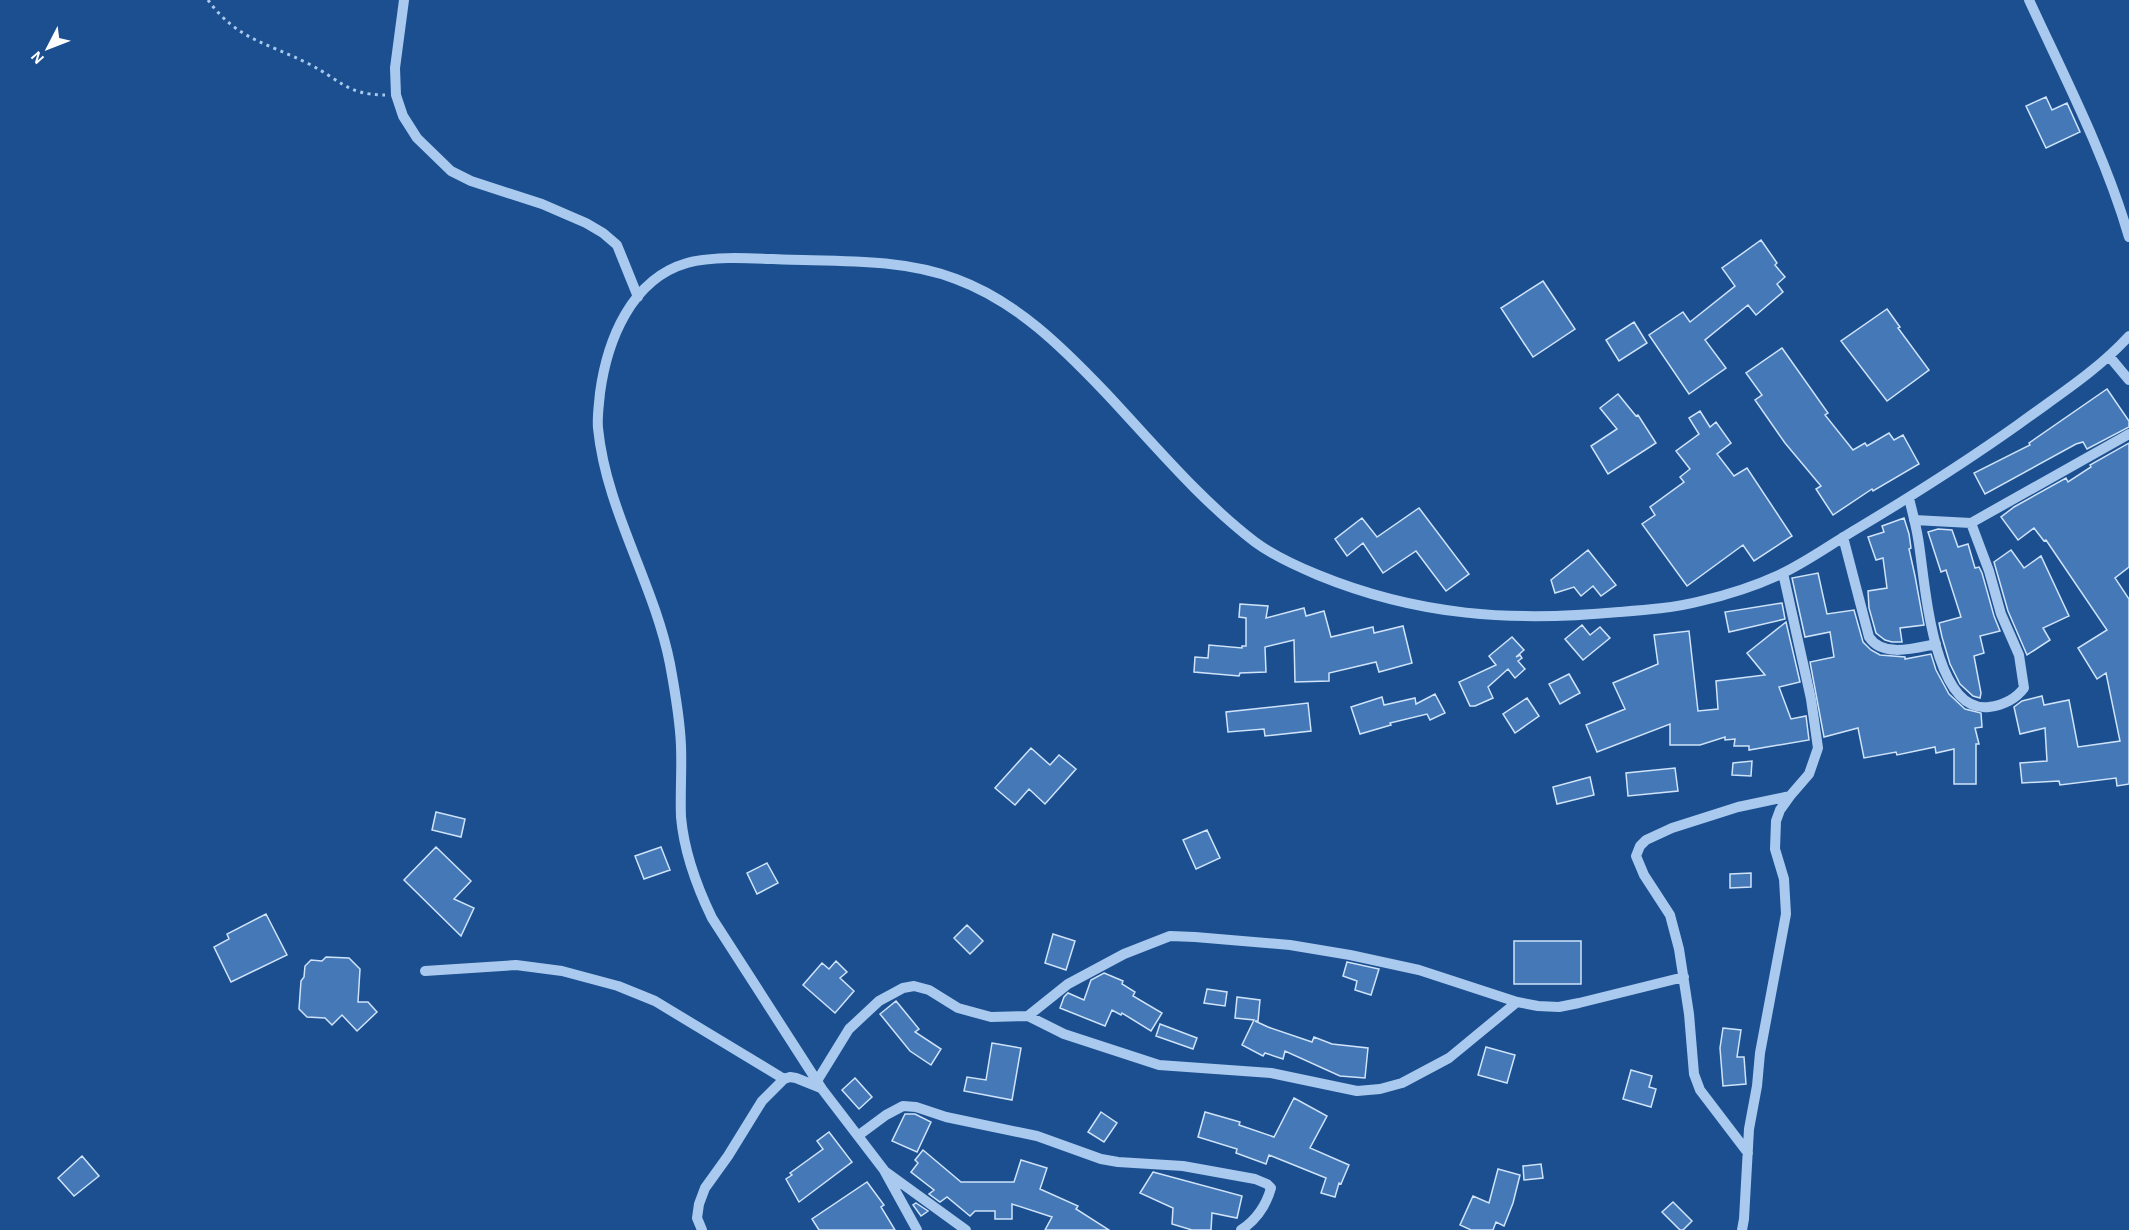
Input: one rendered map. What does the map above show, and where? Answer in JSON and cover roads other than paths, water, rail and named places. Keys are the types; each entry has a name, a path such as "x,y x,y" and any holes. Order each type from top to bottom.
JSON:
{"street":[{"path":"404,0 395,68 396,95 403,116 417,138 451,171 471,181 542,204 575,218 610,239 617,245 638,297"},
{"path":"2029,0 2087,125 2119,201 2129,237"},
{"path":"917,1230 884,1170 819,1085 712,918 701,895 688,854 681,821 681,738 670,666 661,626 614,497 601,451 597,419 604,361 627,308 657,278 683,264 714,259 858,261 926,270 958,279 1004,303 1038,326 1205,498 1260,546 1297,566 1353,589 1408,604 1455,613 1503,615 1580,615 1657,609 1702,601 1783,573 1966,462 2093,371 2129,336"},
{"path":"2109,356 2129,380"},
{"path":"1914,520 1971,523 2129,434"},
{"path":"1909,498 1936,644 1954,689 1971,705 1983,707 2002,705 2018,696 2024,688 2019,655 2001,614 1989,571 1971,523"},
{"path":"1843,537 1869,637 1873,643 1883,649 1905,649 1936,644"},
{"path":"1742,1230 1748,1153 1760,1053 1786,914 1784,879 1775,849 1776,821 1780,810 1809,774 1818,748 1783,573"},
{"path":"1748,1153 1700,1090 1694,1074 1684,977 1670,915 1644,875 1636,856 1640,846 1646,840 1672,828 1738,807 1790,796"},
{"path":"1028,1016 1068,984 1124,954 1170,936 1290,945 1350,955 1419,970 1517,1002 1559,1007 1684,977"},
{"path":"425,971 516,965 562,971 618,986 655,1001 784,1079 796,1078 819,1085"},
{"path":"819,1085 849,1029 879,1001 903,988 914,986 929,990 957,1008 991,1017 1028,1016 1064,1034 1159,1065 1271,1073 1356,1091 1380,1089 1402,1083 1449,1058 1517,1002"},
{"path":"702,1230 697,1218 705,1188 762,1101 784,1079"},
{"path":"859,1135 903,1106 916,1107 946,1117 1037,1136 1101,1159 1183,1166 1255,1179 1267,1184 1270,1192 1262,1209 1250,1224 1241,1230"},
{"path":"884,1170 966,1230"}]}
